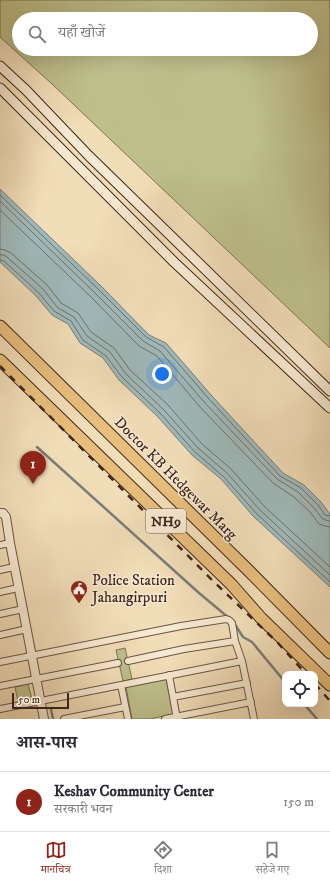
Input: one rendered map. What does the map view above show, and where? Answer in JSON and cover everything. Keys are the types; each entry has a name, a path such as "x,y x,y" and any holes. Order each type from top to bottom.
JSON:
{"highway":[{"name":"Doctor KB Hedgewar Marg","path":"0,326 237,559 330,653"},
{"name":"NH9","path":"0,360 232,585 261,618 330,685"}],"main road":[{"path":"0,66 26,90 95,162 330,391"},
{"path":"0,88 174,262 330,408"}],"street":[{"path":"0,513 3,513 6,517 14,567 44,719"},
{"path":"0,545 10,543"},
{"path":"0,570 14,567"},
{"path":"0,592 18,588"},
{"path":"0,614 23,610"},
{"path":"0,662 181,626 229,620 232,623 235,641 242,661 254,719"},
{"path":"0,635 27,629"},
{"path":"128,661 184,649 235,641"},
{"path":"0,709 242,661"},
{"path":"0,686 118,663"},
{"path":"169,675 177,718"},
{"path":"173,698 247,683"},
{"path":"121,685 128,719"},
{"path":"165,719 177,718 251,702"},
{"path":"64,719 125,707"}],"green space":[{"path":"0,0 330,0 330,348 21,56 318,56 318,12 12,12 12,48 0,37"},
{"path":"125,648 132,679 123,681 116,650"},
{"path":"166,679 173,714 150,719 132,719 126,687"},
{"path":"28,684 32,699 18,702 15,687"}],"water":[{"path":"0,189 101,286 149,335 166,343 212,396 283,473 304,485 321,502 330,514 330,587 253,516 221,479 192,455 157,416 119,380 103,358 80,343 68,324 52,315 36,296 0,262"}],"waterway":[{"path":"37,447 199,593 229,618"},
{"path":"234,623 243,637 252,642 282,678"},
{"path":"307,707 317,719"},
{"path":"51,709 53,719"}],"railway":[{"path":"0,366 212,580 278,643 303,671"},
{"path":"318,687 330,701"}],"place":[{"name":"Keshav Community Center","path":"33,484"},
{"name":"Police Station Jahangirpuri","path":"79,604"}]}
